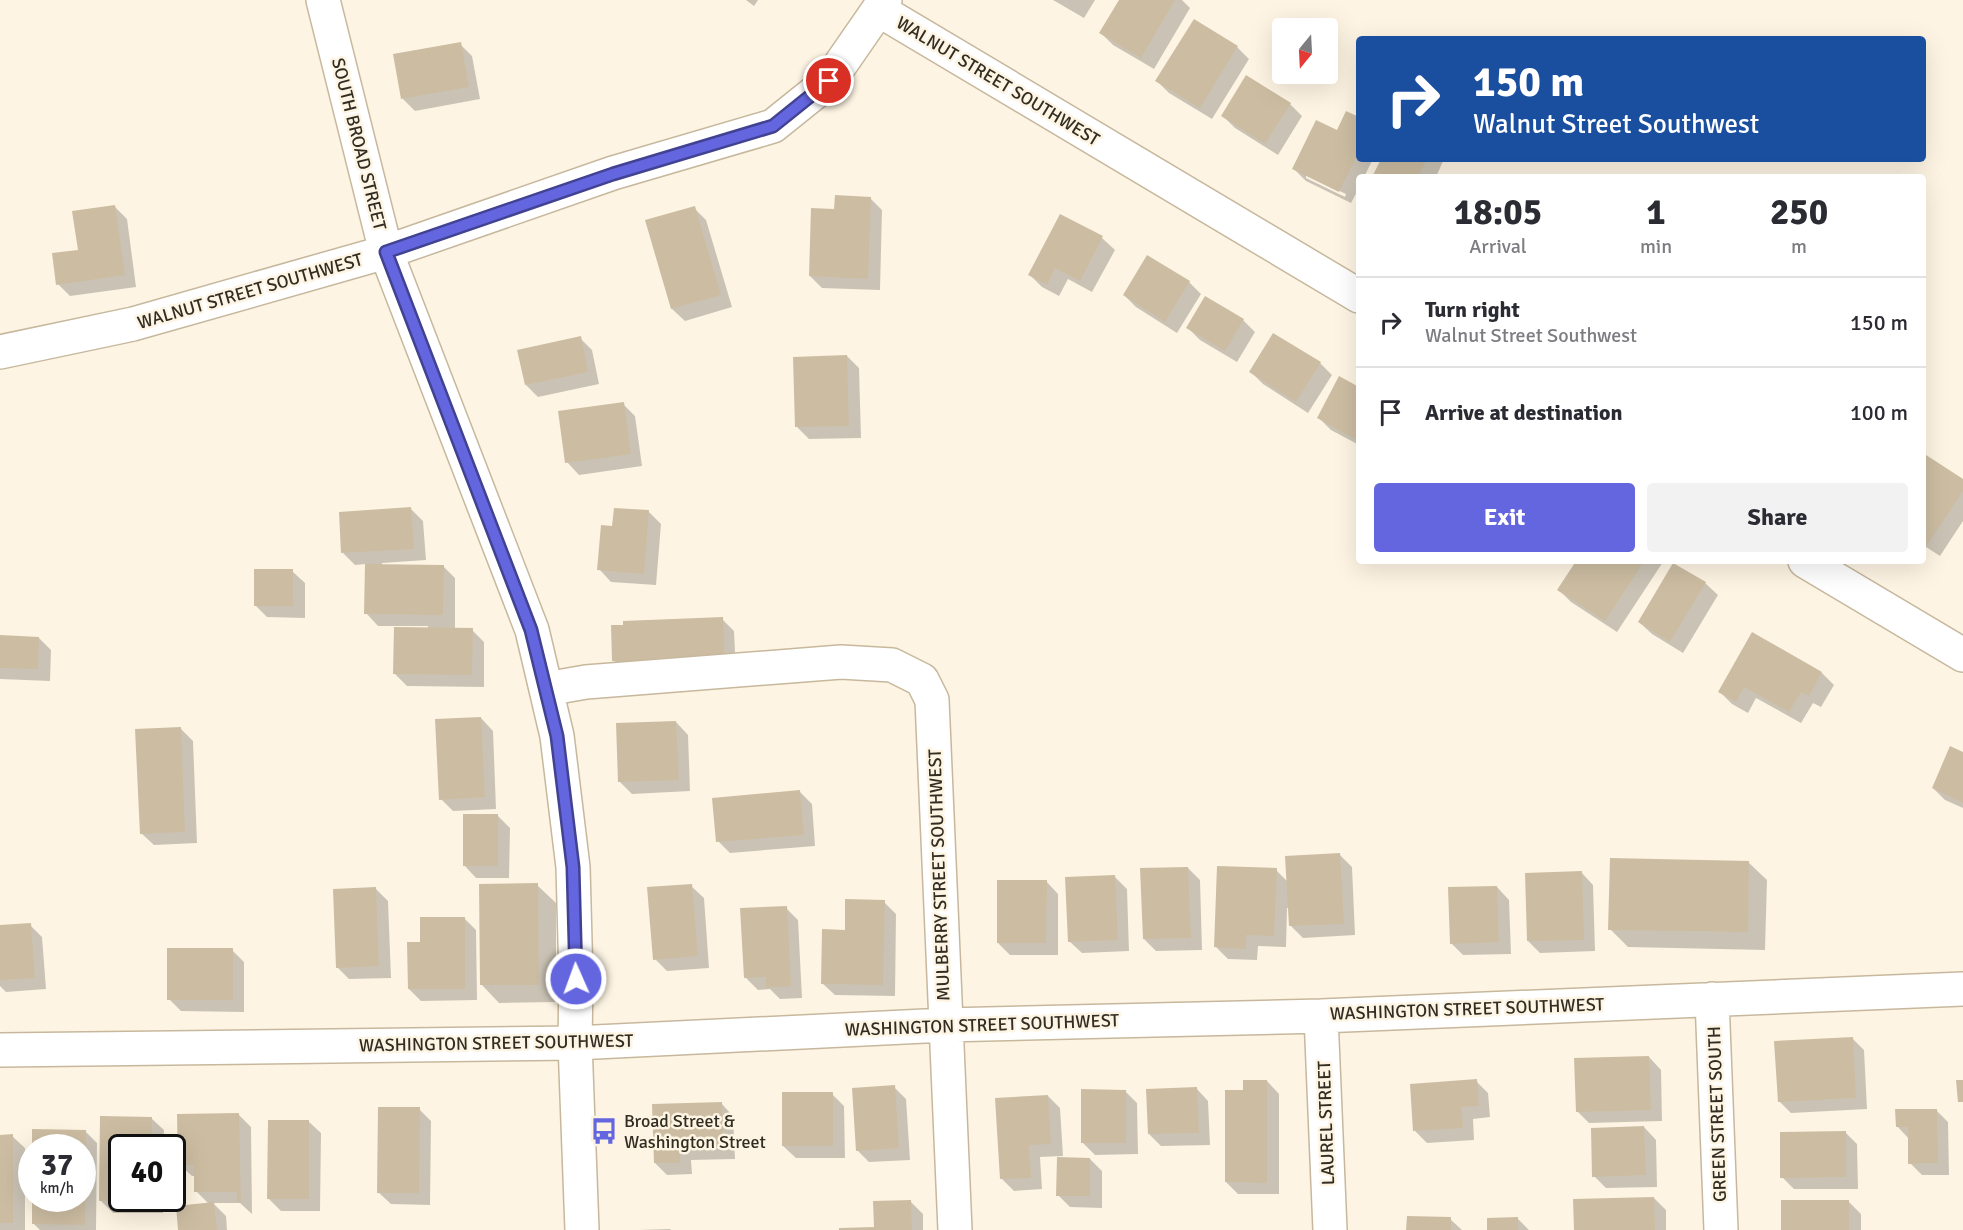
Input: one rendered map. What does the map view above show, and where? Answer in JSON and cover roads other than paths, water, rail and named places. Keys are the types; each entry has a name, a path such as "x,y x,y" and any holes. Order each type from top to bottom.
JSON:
{"street":[{"name":"SOUTH BROAD STREET","path":"323,0 386,252 531,630 557,736 573,867 575,1042 582,1230"},
{"name":"WALNUT STREET SOUTHWEST","path":"0,352 133,324 386,252 613,174 773,126 829,81 882,5 1356,294"},
{"path":"1810,564 1963,655"},
{"name":"MULBERRY STREET SOUTHWEST","path":"546,688 586,682 841,662 892,665 922,680 932,700 955,1230"},
{"name":"WASHINGTON STREET SOUTHWEST","path":"0,1050 575,1042 945,1025 1321,1016 1963,989"},
{"name":"GREEN STREET SOUTH","path":"1712,999 1721,1230"},
{"name":"LAUREL STREET","path":"1321,1016 1330,1230"}],"place":[{"name":"Broad Street & Washington Street","path":"604,1131"}]}
